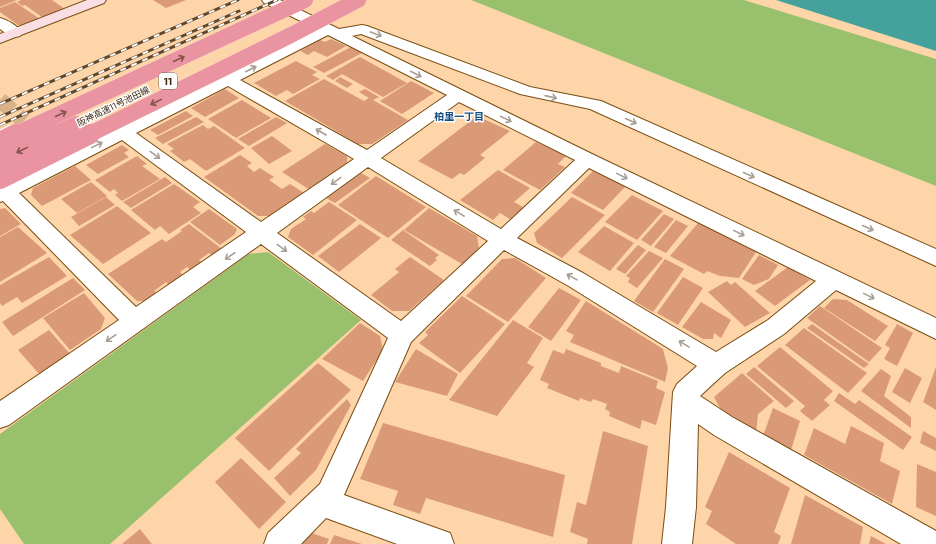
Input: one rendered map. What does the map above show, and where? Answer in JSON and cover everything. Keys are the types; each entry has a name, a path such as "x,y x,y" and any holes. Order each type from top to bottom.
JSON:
{"highway":[{"name":"阪神高速11号池田線","path":"0,142 305,0"},
{"name":"阪神高速11号池田線","path":"0,161 335,0"},
{"name":"11","path":"2,189 358,0"}],"street":[{"path":"0,39 99,0"},
{"path":"269,0 587,159 936,328"},
{"path":"0,22 15,32"},
{"path":"135,321 2,189 69,159 229,80 333,32 362,29 526,91 595,105 936,258"},
{"path":"229,80 368,158 504,240 582,283 716,365"},
{"path":"0,416 262,234 458,95"},
{"path":"24,121 69,159"},
{"path":"123,132 402,335"},
{"path":"279,544 330,494 402,335 504,240 587,159"},
{"path":"677,544 681,507 686,392 716,365 776,327 834,279"},
{"path":"686,401 723,426 930,544"},
{"path":"322,502 440,544"}],"green space":[{"path":"471,0 744,0 936,59 936,186"},
{"path":"268,252 361,320 110,544 24,544 0,509 0,434 249,254"}],"water":[{"path":"776,0 936,0 936,51"}],"building":[{"path":"0,0 17,0 0,7"},
{"path":"21,0 52,0 65,9 42,17 25,5 22,6 17,2"},
{"path":"153,0 186,0 166,8"},
{"path":"15,2 40,19 26,25 18,25 0,12 0,8"},
{"path":"331,39 346,46 327,57 314,51 308,55 300,51 320,40 325,42"},
{"path":"351,47 362,53 324,73 313,67"},
{"path":"360,57 407,83 383,97 342,74 333,80 326,76"},
{"path":"296,61 317,72 312,75 320,79 293,94 287,90 276,96 254,83"},
{"path":"340,77 353,84 347,88 335,81"},
{"path":"324,79 364,101 369,98 359,92 365,89 379,97 373,100 408,120 372,144 358,144 285,101"},
{"path":"411,81 434,93 402,114 380,101"},
{"path":"225,89 239,98 205,117 191,108"},
{"path":"242,100 271,118 236,138 208,119"},
{"path":"186,111 193,116 158,135 150,130"},
{"path":"477,116 510,131 480,155 485,158 464,175 460,173 452,179 418,161"},
{"path":"196,117 204,122 163,144 155,138"},
{"path":"276,117 287,123 249,146 238,139"},
{"path":"203,125 208,129 214,126 245,148 206,171 190,159 184,162 170,151 174,149 167,144"},
{"path":"272,136 292,151 269,164 251,148"},
{"path":"536,142 566,156 558,164 565,167 540,190 503,170"},
{"path":"325,144 347,156 347,164 310,190 282,172"},
{"path":"122,145 129,150 124,153 129,157 98,174 86,165"},
{"path":"240,155 252,163 247,166 254,172 260,168 274,177 269,180 282,189 290,184 304,193 270,216 258,216 204,177"},
{"path":"137,156 147,164 142,166 160,179 122,201 115,195 118,193 114,189 110,192 95,180"},
{"path":"75,166 91,180 42,206 31,195 33,188"},
{"path":"498,170 530,188 514,202 523,207 510,219 500,213 493,220 460,200"},
{"path":"593,171 625,187 603,210 571,193"},
{"path":"361,173 370,178 335,203 326,198"},
{"path":"376,176 426,207 388,238 338,205"},
{"path":"165,177 172,183 131,208 123,202"},
{"path":"91,182 107,196 77,213 61,199"},
{"path":"174,184 200,202 193,207 201,213 169,234 160,226 155,230 131,210"},
{"path":"632,195 663,211 637,240 605,222"},
{"path":"106,197 115,205 79,226 71,217"},
{"path":"572,197 605,215 562,258 537,243 534,233"},
{"path":"329,202 357,220 313,255 288,237 291,229 306,219 303,217 311,211 314,213"},
{"path":"117,206 151,233 103,264 70,235"},
{"path":"5,208 21,224 0,236 0,209"},
{"path":"429,208 477,236 479,248 462,264 404,230"},
{"path":"209,209 237,229 235,234 220,245 190,222"},
{"path":"664,214 674,219 651,246 641,240"},
{"path":"676,220 688,226 666,253 654,247"},
{"path":"698,223 756,252 739,278 720,276 707,271 704,274 670,256"},
{"path":"189,224 222,249 213,256 209,253 199,260 203,263 192,271 187,267 180,272 183,275 169,285 166,282 154,291 159,294 149,301 137,301 108,274 162,239 166,242"},
{"path":"360,224 381,238 339,272 318,256"},
{"path":"604,226 634,243 610,271 578,252"},
{"path":"18,227 47,253 0,282 0,237"},
{"path":"403,230 439,255 435,258 437,260 430,266 391,240"},
{"path":"638,245 646,250 625,274 616,269"},
{"path":"649,251 663,258 637,288 628,282 630,278 626,276"},
{"path":"759,255 778,265 769,279 754,285 742,279"},
{"path":"49,257 67,276 22,303 17,297 2,306 0,303 0,285"},
{"path":"410,257 444,280 409,311 392,311 371,295 399,272 395,269"},
{"path":"515,258 546,278 508,322 466,296 502,259"},
{"path":"665,259 684,269 653,312 634,301"},
{"path":"788,267 810,280 775,306 755,291"},
{"path":"683,277 703,288 678,325 657,313"},
{"path":"73,278 85,290 13,336 2,322"},
{"path":"727,281 731,285 735,282 770,313 745,327 708,292"},
{"path":"559,288 581,300 551,341 528,327"},
{"path":"84,293 105,318 101,329 70,350 43,318"},
{"path":"462,296 505,324 460,373 419,343 428,335 425,332"},
{"path":"833,299 847,300 888,326 875,341 824,308"},
{"path":"586,301 663,349 668,368 665,382 570,342 574,335 566,331"},
{"path":"701,302 731,320 721,338 714,333 713,339 703,339 682,327"},
{"path":"820,306 882,348 869,362 807,318"},
{"path":"513,320 543,338 527,363 534,367 497,416 449,400"},
{"path":"360,323 380,336 383,350 363,381 322,359"},
{"path":"812,324 869,364 864,368 807,328"},
{"path":"897,324 913,333 897,366 884,359 890,348 885,345"},
{"path":"804,328 867,373 848,393 785,345"},
{"path":"49,330 70,354 40,375 18,350"},
{"path":"780,347 833,391 824,400 830,405 812,421 800,411 805,406 757,366"},
{"path":"416,349 458,374 447,396 395,382"},
{"path":"566,349 601,363 601,366 619,373 621,366 658,381 656,388 665,392 656,425 642,420 640,429 609,416 610,412 605,409 607,404 593,399 591,402 580,398 579,401 547,388 549,384 540,380 553,350 564,354"},
{"path":"318,363 351,390 269,471 235,438"},
{"path":"754,367 794,401 786,408 746,374"},
{"path":"936,367 936,410 923,402"},
{"path":"905,368 922,378 910,403 892,392"},
{"path":"881,369 891,376 884,396 911,417 911,428 861,391"},
{"path":"742,373 774,401 758,414 756,433 724,415 714,397"},
{"path":"839,393 855,404 859,400 912,437 903,450 834,401"},
{"path":"347,399 351,405 316,470 290,496 274,478 301,453 296,449"},
{"path":"773,408 800,421 791,450 763,436"},
{"path":"383,423 565,475 553,537 426,498 420,514 393,505 398,491 360,479"},
{"path":"851,426 884,443 880,461 900,471 892,504 804,455 814,428 845,444"},
{"path":"603,431 648,446 632,544 587,544 588,539 570,532 577,502 586,505"},
{"path":"923,431 936,438 936,451 920,443"},
{"path":"729,452 790,488 774,532 781,536 778,544 736,544 706,524 712,511 705,507"},
{"path":"241,458 286,502 259,529 215,482"},
{"path":"917,464 936,472 936,516 916,507"},
{"path":"805,495 863,527 860,544 791,544"},
{"path":"140,529 152,544 122,544"},
{"path":"306,531 329,539 327,544 294,544"},
{"path":"334,535 362,544 330,544"},
{"path":"871,536 886,544 869,544"}],"tunnel":[{"path":"0,100 24,121"}],"railway":[{"path":"0,104 238,0"},
{"path":"0,125 277,0"},
{"path":"0,117 239,11"}],"district":[{"name":"柏里一丁目","path":"459,116"}]}
